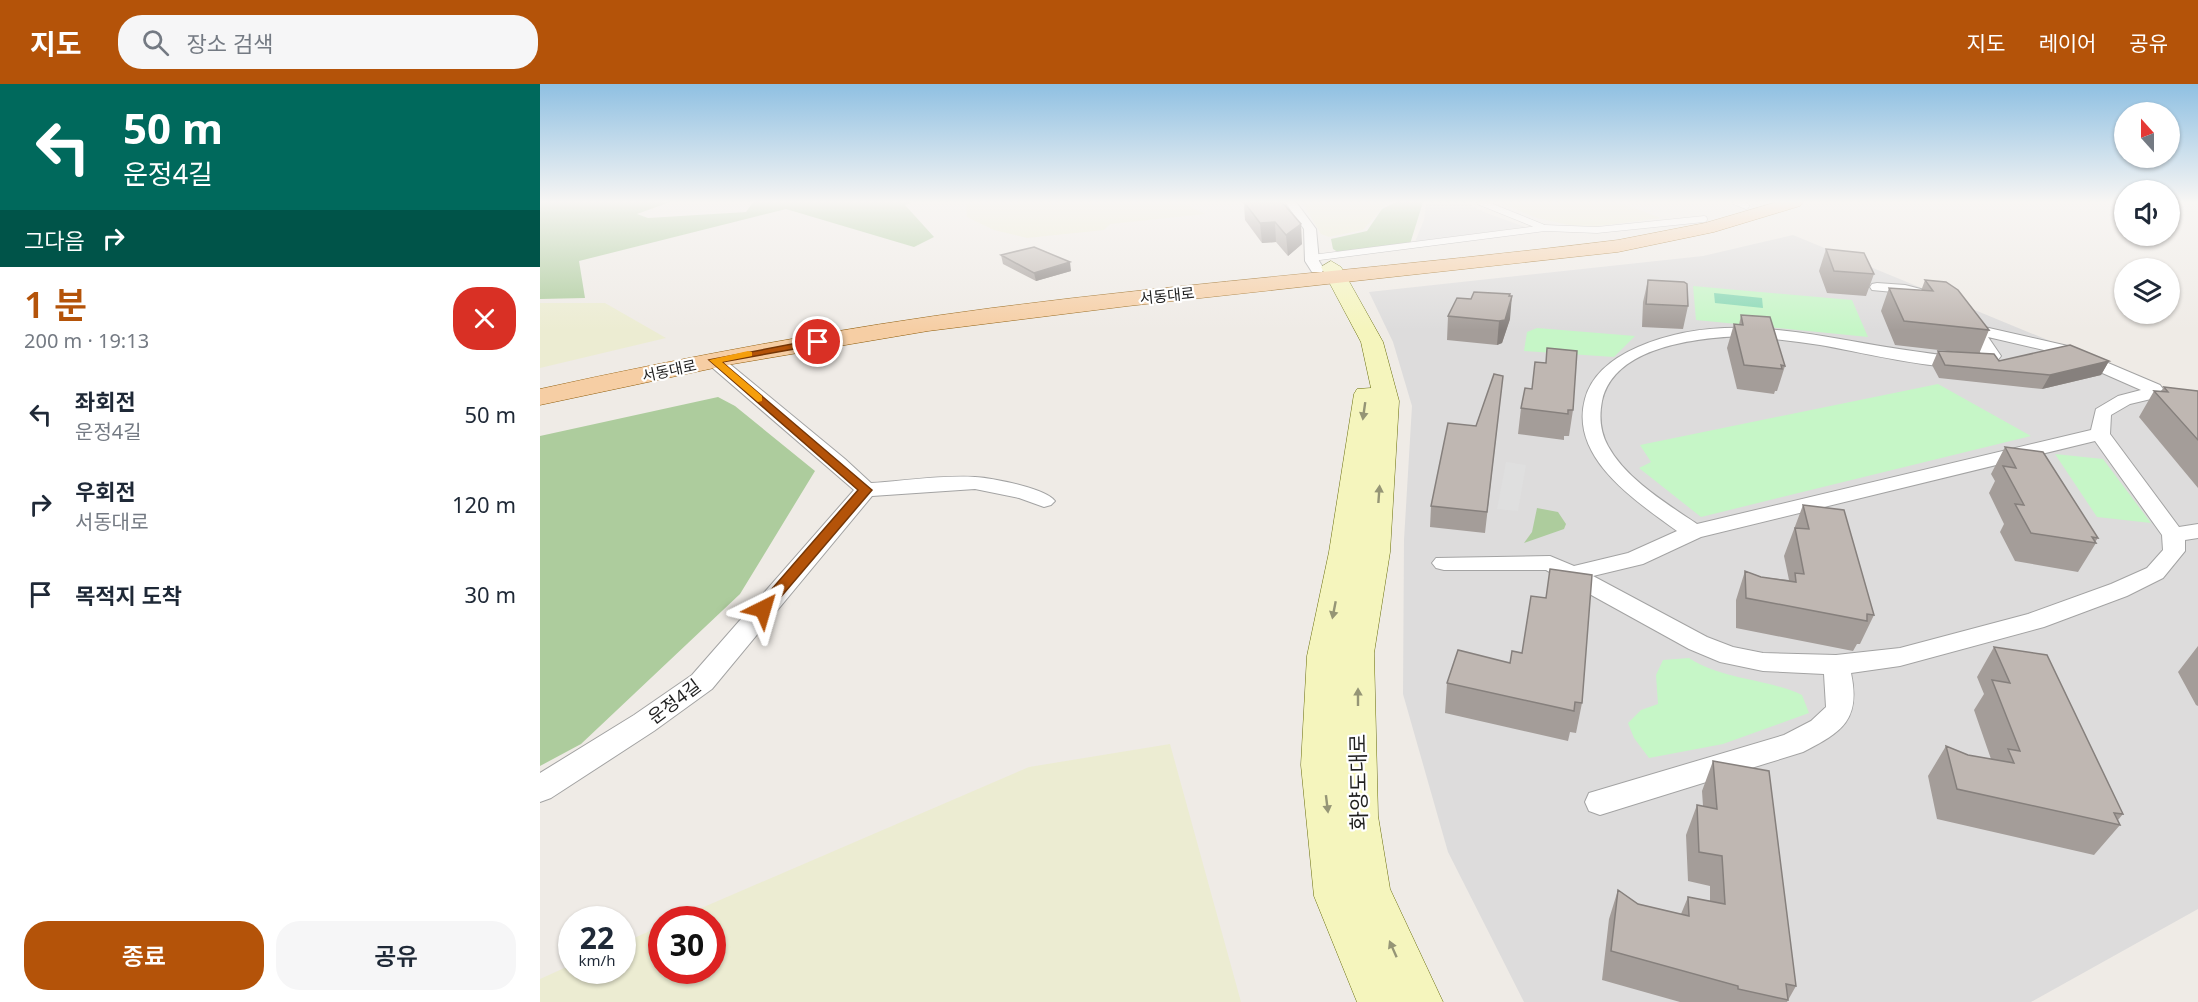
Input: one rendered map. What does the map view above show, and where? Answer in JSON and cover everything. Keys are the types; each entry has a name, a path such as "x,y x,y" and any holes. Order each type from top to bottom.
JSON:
{"main road":[{"name":"서동대로","path":"540,388 676,358 866,325 1545,245"},
{"name":"서동대로","path":"540,397 714,360 862,335 1045,309 1324,270 1624,245"}],"street":[{"path":"1315,245 1363,366 1366,398 1360,552"},
{"path":"1693,532 1631,482 1598,447 1592,429 1591,412 1597,391 1620,362 1641,350 1673,340 1735,331 1795,334 1914,357 1988,361 1993,356 1960,309 1905,289 1877,287"},
{"path":"1444,563 1550,563 1698,643 1729,655 1763,662 1836,664 1900,657 2035,621 2119,590 2155,573 2174,551 2173,535 2100,434 2102,413 2124,400 2145,395 2154,389 2062,349 1974,329"},
{"path":"714,360 866,490 975,483 1025,493 1044,501"},
{"path":"2145,395 2167,400"},
{"path":"1573,574 1635,559 1693,532 2100,434"},
{"name":"운정4길","path":"540,789 644,723 702,682 866,490"},
{"path":"2173,535 2198,531"},
{"name":"화양도대로","path":"1360,552 1325,656 1322,765 1338,896 1383,1002"},
{"name":"화양도대로","path":"1360,552 1356,653 1356,816 1367,890 1417,1002"},
{"path":"1600,802 1793,744 1818,731 1834,721 1842,706 1836,664"}],"lane":[{"path":"1324,270 1456,245"}],"shaded area":[{"path":"1751,245 1817,245 2198,402 2198,909 2031,1002 1524,1002 1448,852 1403,694 1404,540 1412,406 1393,342 1369,292 1703,256"},
{"path":"1506,462 1526,465 1518,511 1497,509"}],"green space":[{"path":"540,245 643,245 579,261 585,298 540,299"},
{"path":"1332,245 1404,245 1341,254 1333,249"},
{"path":"1693,286 1852,300 1868,337 1696,320"},
{"path":"1714,293 1762,298 1763,308 1715,303"},
{"path":"540,303 605,303 666,338 540,368"},
{"path":"1537,328 1635,336 1614,357 1524,351 1527,332"},
{"path":"1938,384 2031,436 1701,517 1639,468 1651,462 1640,445"},
{"path":"718,397 735,406 815,471 740,594 581,744 540,766 540,436"},
{"path":"2055,454 2103,459 2151,523 2097,517"},
{"path":"1537,508 1558,512 1566,524 1564,529 1524,543 1532,532"},
{"path":"1689,658 1716,671 1774,685 1802,695 1809,713 1723,744 1649,758 1634,738 1628,723 1641,710 1658,704 1656,675 1663,660"},
{"path":"1170,744 1241,1002 540,1002 540,979 558,971 558,984 636,984 636,937 648,932 648,984 726,984 726,906 706,906 1029,767"}],"building":[{"path":"1034,247 1070,262 1034,273 1001,255"},
{"path":"1826,249 1864,253 1874,274 1834,271"},
{"path":"1648,280 1684,282 1687,284 1688,306 1646,304"},
{"path":"1925,280 1946,282 1958,290 1989,330 1904,321 1889,288 1933,291"},
{"path":"1474,292 1510,294 1509,296 1512,296 1505,320 1448,316 1457,298 1471,299"},
{"path":"1741,315 1770,317 1785,366 1781,365 1782,369 1744,365 1734,324 1743,325"},
{"path":"2070,345 2109,361 2050,375 1945,365 1938,351 1994,354 1999,361"},
{"path":"1547,348 1577,351 1573,410 1568,410 1568,414 1521,408 1525,388 1532,389 1535,362 1546,363"},
{"path":"1494,374 1503,376 1487,512 1431,506 1448,423 1476,426"},
{"path":"2164,387 2198,391 2198,440 2154,391 2168,392"},
{"path":"2005,447 2043,452 2098,538 2092,537 2096,543 2031,533 2015,504 2024,505 2003,466 2016,468"},
{"path":"1803,505 1844,510 1874,615 1867,614 1867,621 1746,598 1745,571 1761,577 1796,582 1795,573 1804,574 1795,528 1809,529"},
{"path":"1550,569 1592,575 1582,703 1575,702 1574,711 1447,683 1458,650 1510,663 1512,651 1522,653 1531,596 1546,598"},
{"path":"1994,647 2047,655 2123,814 2114,813 2120,825 1957,789 1946,746 1968,755 2014,763 2008,749 2020,751 1992,680 2010,683"},
{"path":"1713,761 1769,771 1796,986 1786,984 1788,1000 1738,989 1738,986 1611,951 1618,890 1638,904 1689,916 1688,897 1725,904 1722,856 1699,852 1697,805 1717,809"}],"slow traffic":[{"path":"748,354 714,360 758,398"}],"route":[{"path":"763,609 866,490 838,463 714,360 818,342"}]}
